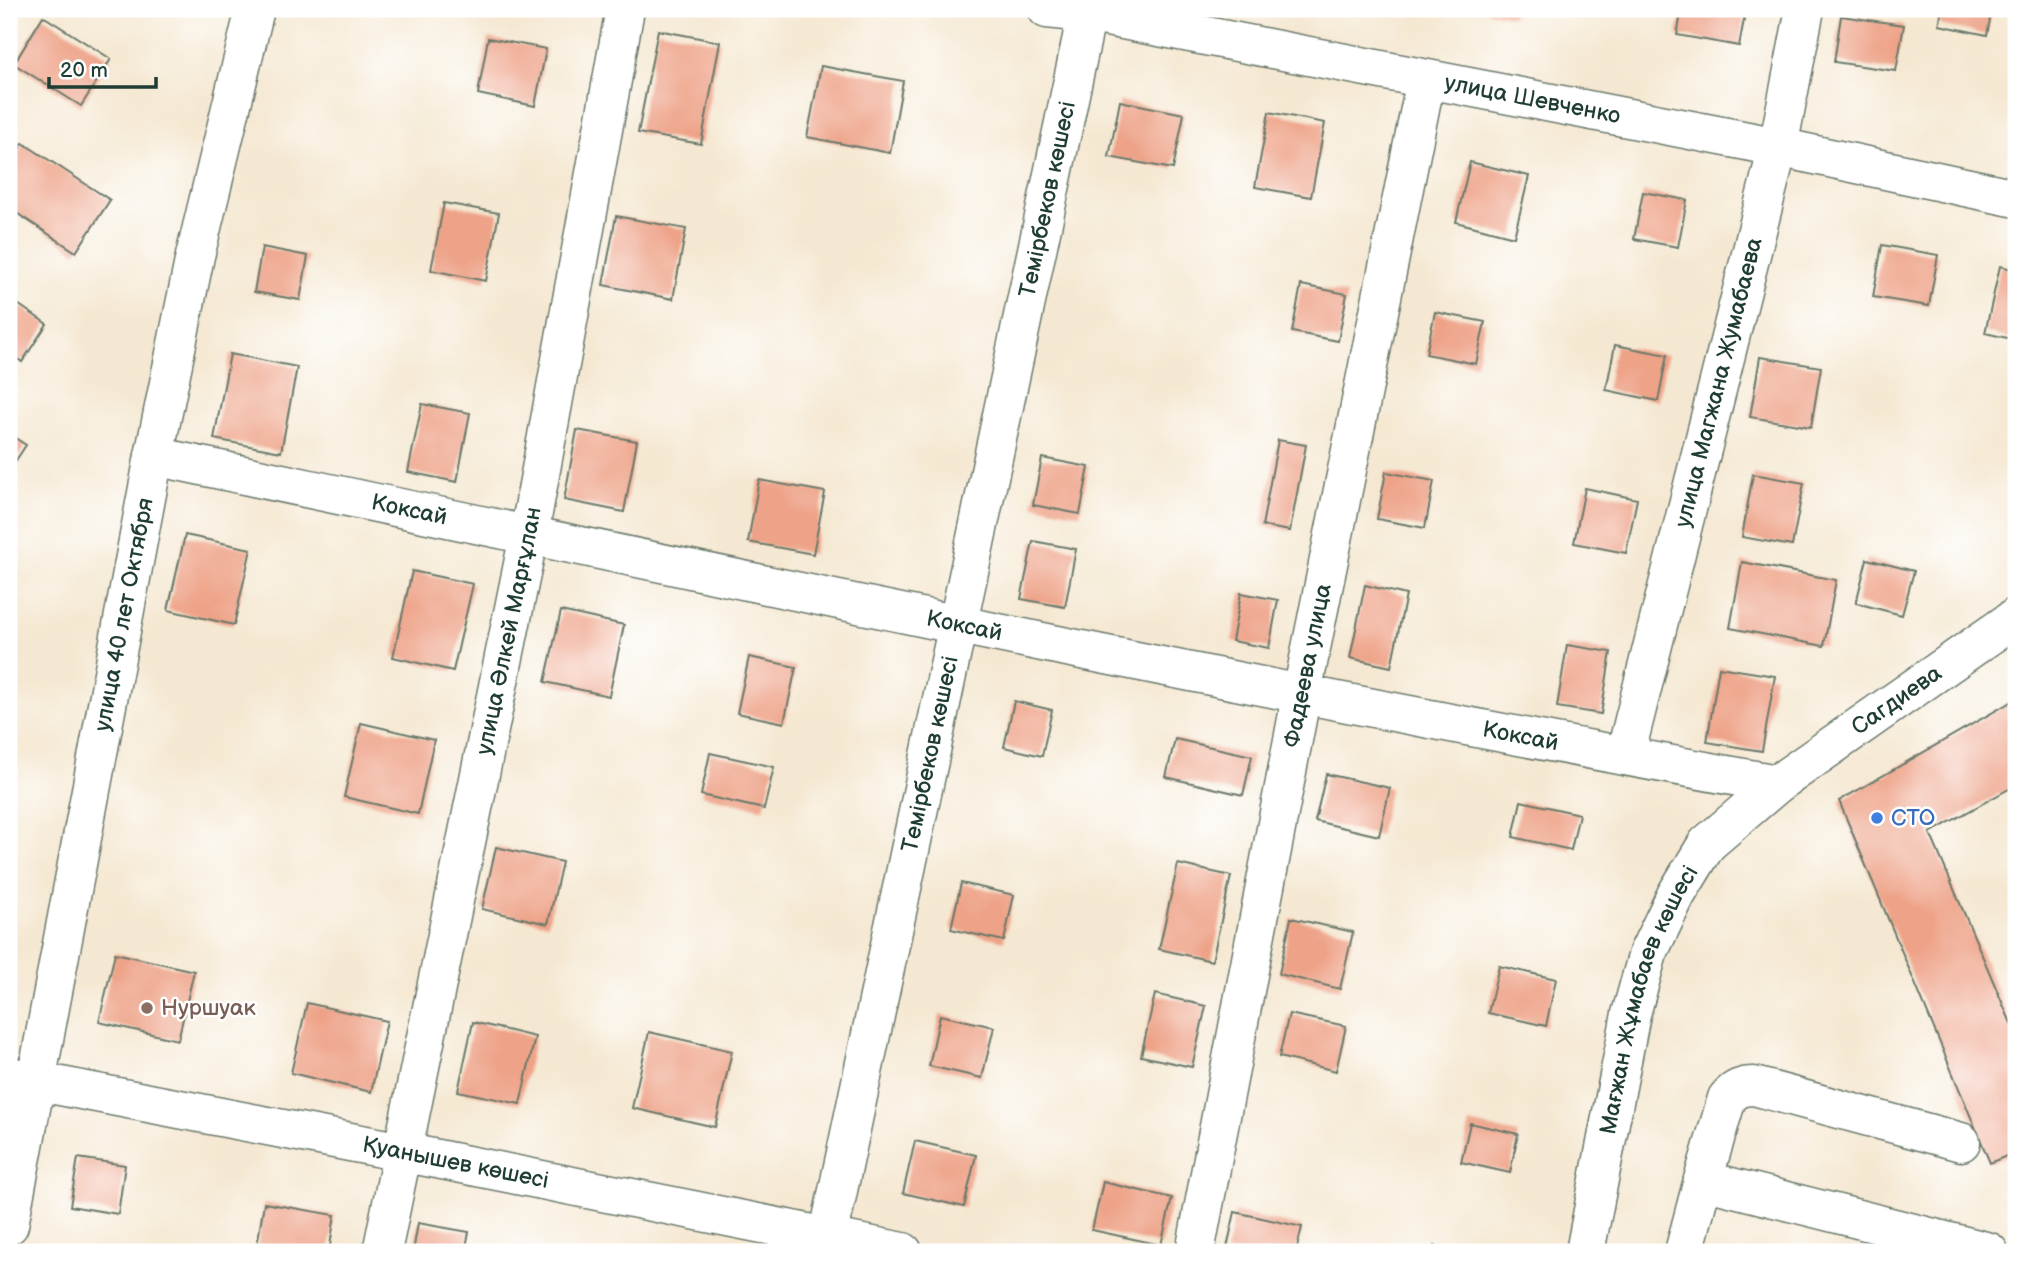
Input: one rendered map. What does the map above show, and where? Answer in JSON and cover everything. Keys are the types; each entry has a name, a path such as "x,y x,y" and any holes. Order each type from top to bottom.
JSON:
{"street":[{"name":"улица 40 лет Октября","path":"9,1225 23,1079 195,256 255,9"},
{"name":"улица Әлкей Марғұлан","path":"382,1252 529,535 625,9"},
{"name":"улица Шевченко","path":"1047,9 1087,11 1777,147 2016,198"},
{"name":"улица Магжана Жумабаева","path":"1625,756 1777,147 1805,9"},
{"name":"Темірбеков көшесі","path":"827,1245 1087,11"},
{"name":"Фадеева улица","path":"1195,1252 1426,79"},
{"name":"Коксай","path":"154,456 958,625 1777,784"},
{"name":"Сагдиева","path":"1777,784 2016,617"},
{"name":"Мағжан Жұмабаев көшесі","path":"1585,1252 1631,1014 1648,953 1676,895 1707,844 1777,784"},
{"name":"Қуанышев көшесі","path":"23,1079 402,1152 827,1245 903,1252"},
{"path":"1684,1252 1727,1098 1743,1086 1754,1086 1961,1142"},
{"path":"1703,1180 1989,1252"}],"building":[{"path":"1481,9 1513,9 1512,17"},
{"path":"1682,9 1746,9 1739,46 1677,35"},
{"path":"1942,9 1992,9 1987,35 1939,25"},
{"path":"43,16 111,59 81,106 14,64"},
{"path":"1841,16 1904,25 1896,71 1834,62"},
{"path":"658,30 720,42 701,144 638,133"},
{"path":"488,38 546,49 535,106 478,94"},
{"path":"821,66 903,81 890,153 807,137"},
{"path":"1120,101 1184,114 1173,169 1109,157"},
{"path":"1269,112 1325,123 1311,197 1255,187"},
{"path":"23,143 110,200 76,252 9,208 9,164"},
{"path":"1470,162 1529,176 1514,237 1456,222"},
{"path":"1643,192 1687,200 1678,247 1634,239"},
{"path":"444,203 499,213 486,281 431,270"},
{"path":"616,216 686,229 673,299 603,285"},
{"path":"1882,245 1938,255 1929,306 1873,297"},
{"path":"262,247 308,256 300,300 254,292"},
{"path":"2000,266 2016,270 2016,340 1985,333"},
{"path":"1301,285 1347,294 1338,341 1292,332"},
{"path":"9,298 47,324 22,362 9,353"},
{"path":"1435,312 1485,322 1476,364 1426,354"},
{"path":"1615,345 1667,355 1658,401 1606,390"},
{"path":"230,354 297,367 281,452 214,439"},
{"path":"1760,357 1821,367 1811,427 1750,417"},
{"path":"422,404 470,413 457,482 408,472"},
{"path":"577,430 637,441 624,512 564,500"},
{"path":"9,434 26,445 9,471"},
{"path":"1278,440 1306,445 1290,531 1262,526"},
{"path":"1042,458 1089,467 1080,514 1033,505"},
{"path":"1386,472 1434,481 1425,528 1377,519"},
{"path":"1753,474 1804,483 1792,546 1742,537"},
{"path":"759,480 825,492 813,554 748,542"},
{"path":"1585,488 1637,499 1626,553 1574,543"},
{"path":"185,535 251,549 234,625 168,610"},
{"path":"1033,541 1076,549 1065,607 1021,599"},
{"path":"1867,559 1914,571 1902,615 1856,603"},
{"path":"1742,562 1836,580 1824,646 1730,628"},
{"path":"412,571 473,584 453,671 393,657"},
{"path":"1365,585 1406,595 1391,667 1350,658"},
{"path":"1241,593 1278,600 1269,648 1232,641"},
{"path":"561,611 624,625 609,696 545,682"},
{"path":"1567,645 1611,652 1601,714 1557,707"},
{"path":"749,657 796,667 784,723 737,713"},
{"path":"1719,667 1775,676 1762,751 1707,742"},
{"path":"2016,699 2016,785 1930,833 2016,1035 2016,1152 1990,1163 1839,801"},
{"path":"1014,701 1052,710 1042,756 1004,747"},
{"path":"361,723 434,740 418,814 344,797"},
{"path":"1175,739 1252,756 1243,795 1166,777"},
{"path":"710,753 774,767 764,809 701,795"},
{"path":"1326,774 1390,788 1379,836 1315,821"},
{"path":"1521,801 1579,814 1571,850 1513,837"},
{"path":"496,847 562,862 548,924 482,909"},
{"path":"1178,864 1231,876 1212,961 1159,949"},
{"path":"961,883 1014,895 1004,941 951,929"},
{"path":"1291,918 1353,932 1340,989 1279,974"},
{"path":"115,953 194,971 178,1040 99,1022"},
{"path":"1499,966 1556,979 1546,1026 1488,1013"},
{"path":"1155,994 1206,1006 1192,1067 1141,1056"},
{"path":"307,1003 387,1021 371,1092 291,1073"},
{"path":"1289,1014 1346,1026 1336,1071 1279,1057"},
{"path":"940,1015 994,1027 982,1078 929,1066"},
{"path":"473,1022 535,1037 520,1104 458,1091"},
{"path":"649,1032 732,1051 715,1127 632,1108"},
{"path":"1470,1123 1518,1134 1510,1173 1461,1162"},
{"path":"915,1141 976,1155 964,1207 903,1193"},
{"path":"78,1158 125,1165 118,1214 70,1206"},
{"path":"1103,1182 1172,1198 1161,1245 1092,1230"},
{"path":"264,1203 335,1215 329,1252 295,1252 257,1246"},
{"path":"1235,1212 1302,1227 1296,1252 1226,1252"},
{"path":"418,1223 469,1232 465,1252 413,1252"},
{"path":"1435,1246 1458,1251 1434,1252"}],"place":[{"name":"СТО","path":"1877,818"},
{"name":"Нуршуак","path":"147,1008"}]}
